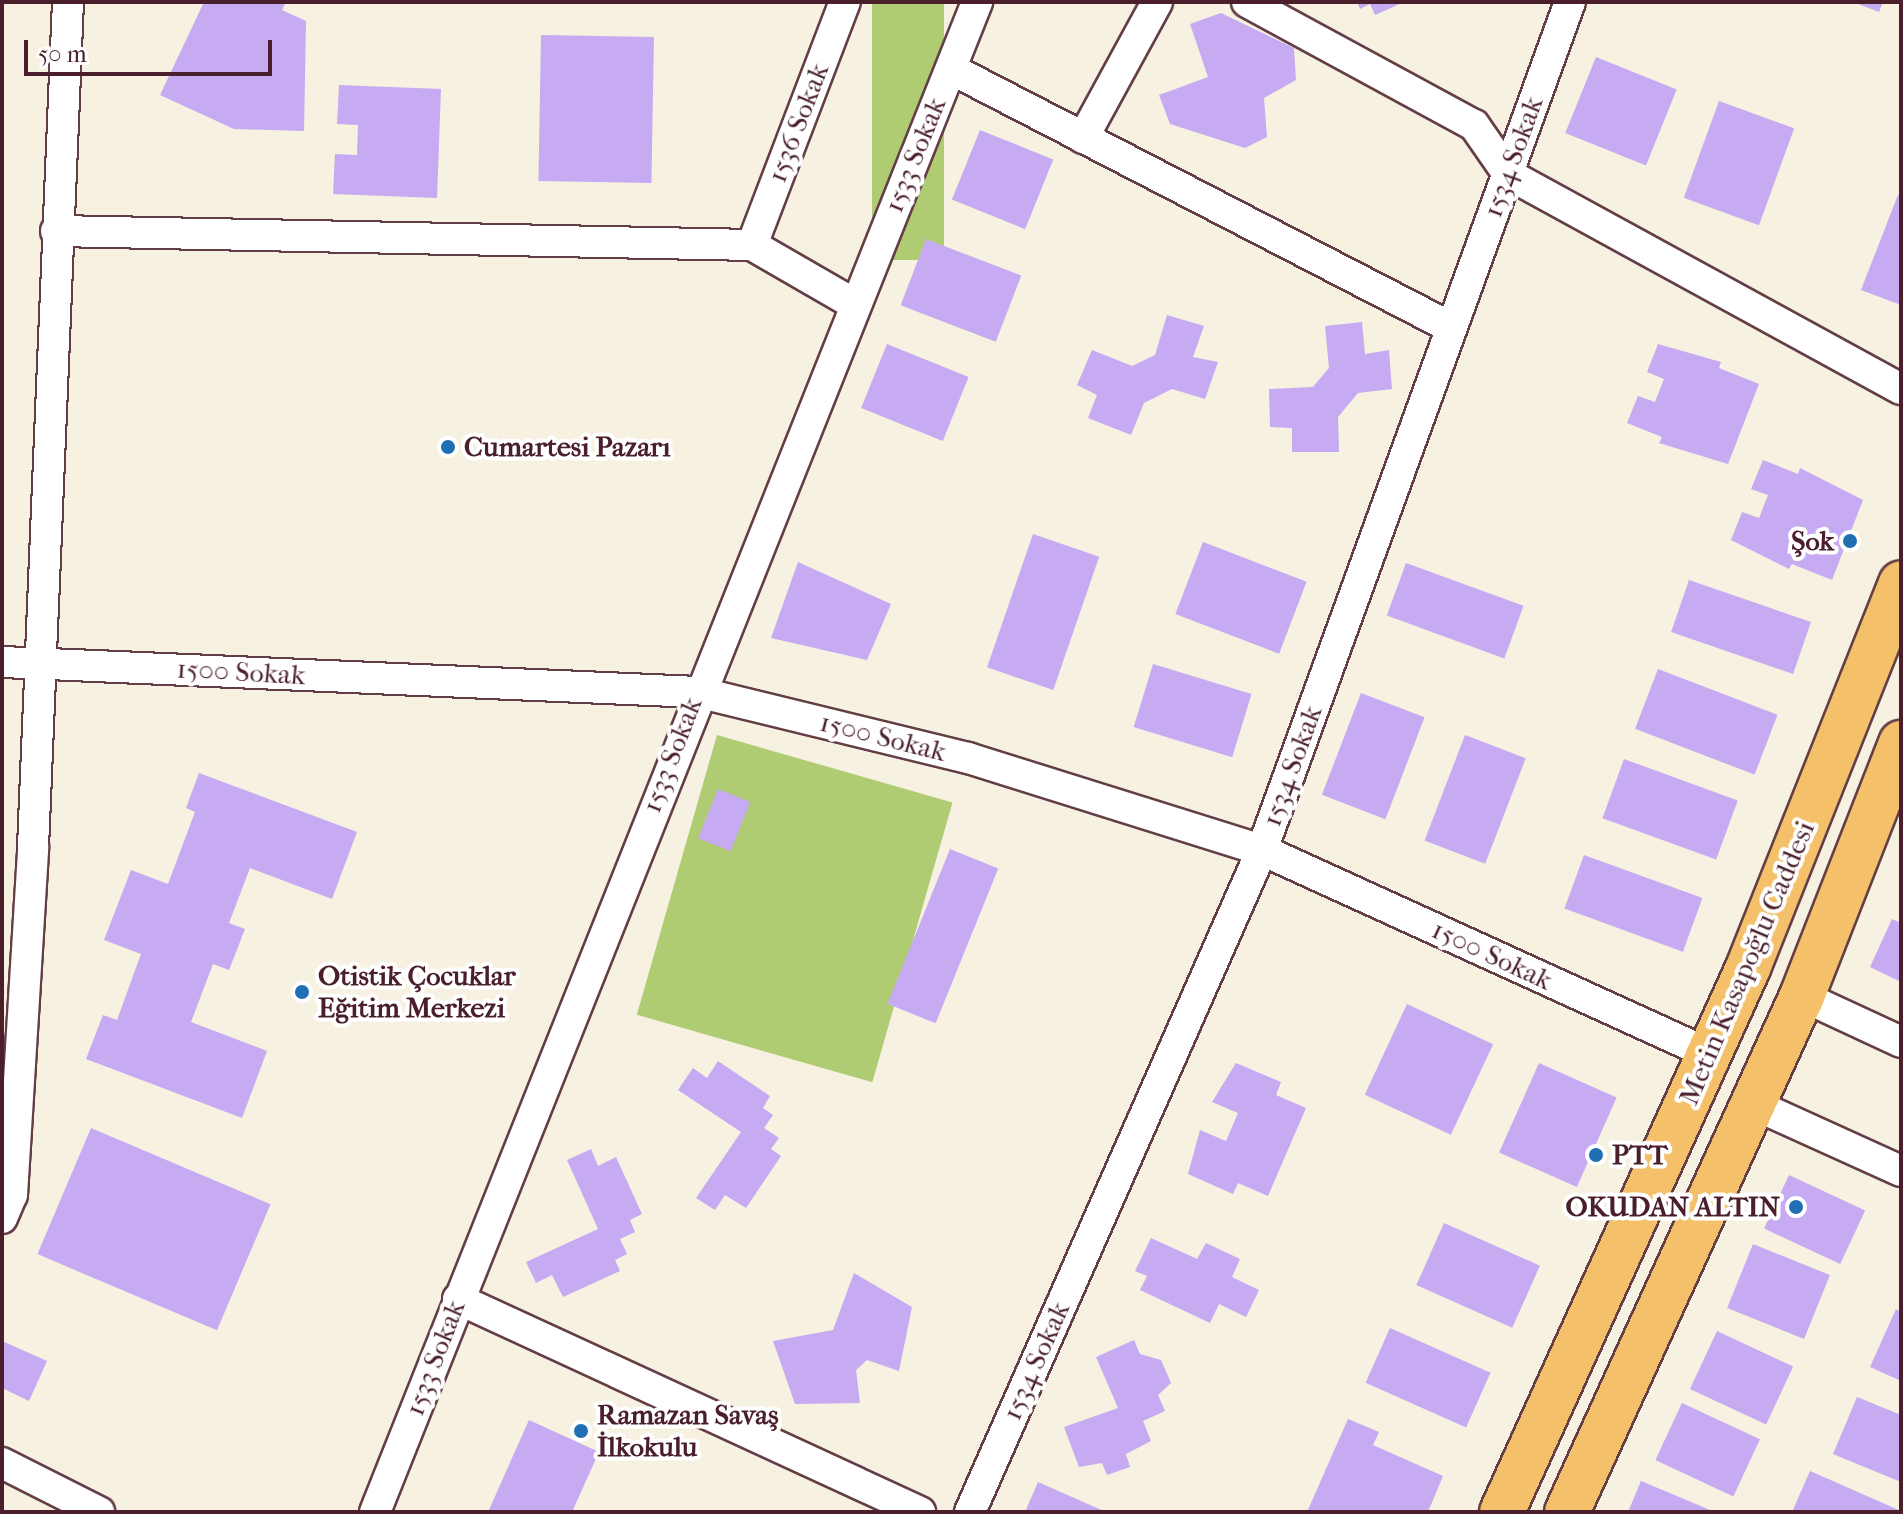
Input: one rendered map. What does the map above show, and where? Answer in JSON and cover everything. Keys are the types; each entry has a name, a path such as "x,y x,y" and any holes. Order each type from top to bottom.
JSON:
{"main road":[{"name":"Metin Kasapoğlu Caddesi","path":"1502,1512 1710,1054 1901,583"},
{"path":"1567,1512 1802,996 1901,743"}],"street":[{"path":"2,1218 12,1195 68,2"},
{"name":"1536 Sokak","path":"752,245 845,2"},
{"name":"1533 Sokak","path":"375,1512 697,692 977,2"},
{"path":"1083,138 1157,2"},
{"path":"1247,2 1474,125 1508,174 1901,389"},
{"name":"1534 Sokak","path":"970,1512 1262,850 1570,2"},
{"path":"951,69 1450,327"},
{"path":"56,231 752,245 854,304"},
{"name":"1500 Sokak","path":"2,662 697,692 968,758 1262,850 1710,1054"},
{"path":"1802,996 1901,1042"},
{"path":"1753,1104 1901,1171"},
{"path":"458,1299 920,1512"},
{"path":"2,1463 99,1512"}],"green space":[{"path":"872,2 944,2 944,260 872,260"},
{"path":"717,735 953,803 872,1082 637,1015"}],"building":[{"path":"204,2 286,2 282,10 306,21 304,131 234,129 160,95"},
{"path":"1357,2 1404,2 1375,15 1370,4 1360,9"},
{"path":"1853,2 1883,2 1879,12"},
{"path":"1221,13 1294,48 1296,80 1264,98 1267,137 1245,148 1170,124 1159,95 1208,77 1190,24"},
{"path":"541,35 654,37 651,183 538,181"},
{"path":"1596,57 1677,90 1646,166 1565,133"},
{"path":"339,85 441,89 437,198 333,194 335,154 357,155 358,125 337,124"},
{"path":"1719,101 1794,128 1759,225 1684,198"},
{"path":"980,130 1053,160 1025,229 952,200"},
{"path":"1898,195 1901,196 1901,305 1861,290"},
{"path":"926,239 1021,276 996,342 901,305"},
{"path":"1167,315 1204,326 1193,357 1218,362 1205,399 1172,389 1144,403 1131,435 1088,418 1097,395 1077,385 1092,350 1132,366 1155,355"},
{"path":"1362,322 1365,354 1389,350 1392,389 1358,393 1338,417 1339,452 1292,452 1292,428 1270,427 1269,389 1313,387 1329,368 1325,326"},
{"path":"887,344 969,377 943,441 861,408"},
{"path":"1658,344 1721,362 1719,368 1759,384 1728,464 1659,443 1662,437 1627,423 1638,396 1655,402 1664,379 1647,372"},
{"path":"1763,460 1798,474 1800,468 1863,500 1832,580 1792,564 1789,569 1731,540 1742,512 1759,518 1768,495 1751,489"},
{"path":"1033,534 1099,557 1053,690 987,667"},
{"path":"1203,542 1307,582 1279,654 1175,614"},
{"path":"798,562 891,604 867,660 771,638"},
{"path":"1406,563 1523,606 1504,658 1387,616"},
{"path":"1689,580 1811,622 1793,674 1671,632"},
{"path":"1153,664 1251,694 1232,757 1134,727"},
{"path":"1658,669 1777,715 1755,775 1635,729"},
{"path":"1361,693 1424,717 1385,819 1322,795"},
{"path":"1465,735 1526,758 1485,864 1425,840"},
{"path":"1624,759 1738,800 1716,860 1602,818"},
{"path":"199,773 357,832 332,899 250,868 229,923 245,929 229,970 213,964 191,1022 267,1051 242,1118 86,1059 103,1015 117,1020 141,954 104,940 131,870 168,884 195,812 186,808"},
{"path":"718,789 750,802 731,851 698,838"},
{"path":"950,849 998,868 936,1023 887,1004"},
{"path":"1584,855 1702,898 1683,952 1565,909"},
{"path":"1892,919 1901,923 1901,982 1870,967"},
{"path":"1407,1004 1493,1044 1451,1135 1365,1095"},
{"path":"718,1061 770,1096 763,1108 773,1115 764,1128 779,1138 771,1149 781,1156 746,1208 725,1195 715,1210 696,1198 741,1132 678,1090 693,1068 707,1078"},
{"path":"1236,1063 1281,1082 1276,1095 1306,1108 1268,1196 1238,1183 1233,1194 1188,1174 1200,1130 1226,1141 1238,1113 1212,1102"},
{"path":"1539,1063 1617,1098 1577,1187 1499,1153"},
{"path":"91,1128 270,1204 217,1330 37,1254"},
{"path":"591,1149 598,1166 616,1157 642,1214 630,1220 635,1232 620,1239 627,1254 615,1260 620,1271 563,1297 552,1275 536,1283 526,1262 598,1229 567,1160"},
{"path":"1789,1175 1865,1210 1840,1264 1764,1228"},
{"path":"1444,1223 1540,1266 1512,1328 1416,1285"},
{"path":"1151,1238 1197,1259 1206,1243 1240,1259 1232,1277 1259,1290 1246,1317 1219,1304 1210,1323 1140,1290 1147,1276 1135,1271"},
{"path":"1753,1244 1830,1275 1804,1339 1727,1308"},
{"path":"854,1273 912,1307 899,1371 867,1360 856,1370 860,1403 795,1404 773,1341 833,1330"},
{"path":"1896,1309 1901,1312 1901,1381 1870,1367"},
{"path":"1390,1328 1490,1373 1466,1428 1366,1383"},
{"path":"1717,1331 1793,1366 1766,1425 1690,1389"},
{"path":"1134,1340 1140,1354 1161,1360 1171,1383 1158,1395 1165,1411 1143,1421 1151,1441 1126,1454 1130,1467 1107,1475 1102,1463 1079,1467 1064,1427 1118,1408 1096,1357"},
{"path":"2,1341 47,1361 29,1401 2,1388"},
{"path":"1857,1397 1901,1415 1901,1482 1833,1454"},
{"path":"1682,1403 1760,1439 1733,1496 1655,1460"},
{"path":"1348,1419 1379,1432 1373,1445 1443,1476 1428,1512 1307,1512"},
{"path":"529,1420 599,1452 572,1512 488,1512"},
{"path":"1810,1471 1901,1511 1901,1512 1792,1512"},
{"path":"1641,1481 1715,1512 1628,1512"},
{"path":"1038,1482 1106,1512 1025,1512"}],"place":[{"name":"Cumartesi Pazarı","path":"448,447"},
{"name":"Şok","path":"1850,541"},
{"name":"Otistik Çocuklar Eğitim Merkezi","path":"302,992"},
{"name":"PTT","path":"1596,1155"},
{"name":"OKUDAN ALTIN","path":"1796,1207"},
{"name":"Ramazan Savaş İlkokulu","path":"581,1431"}]}
